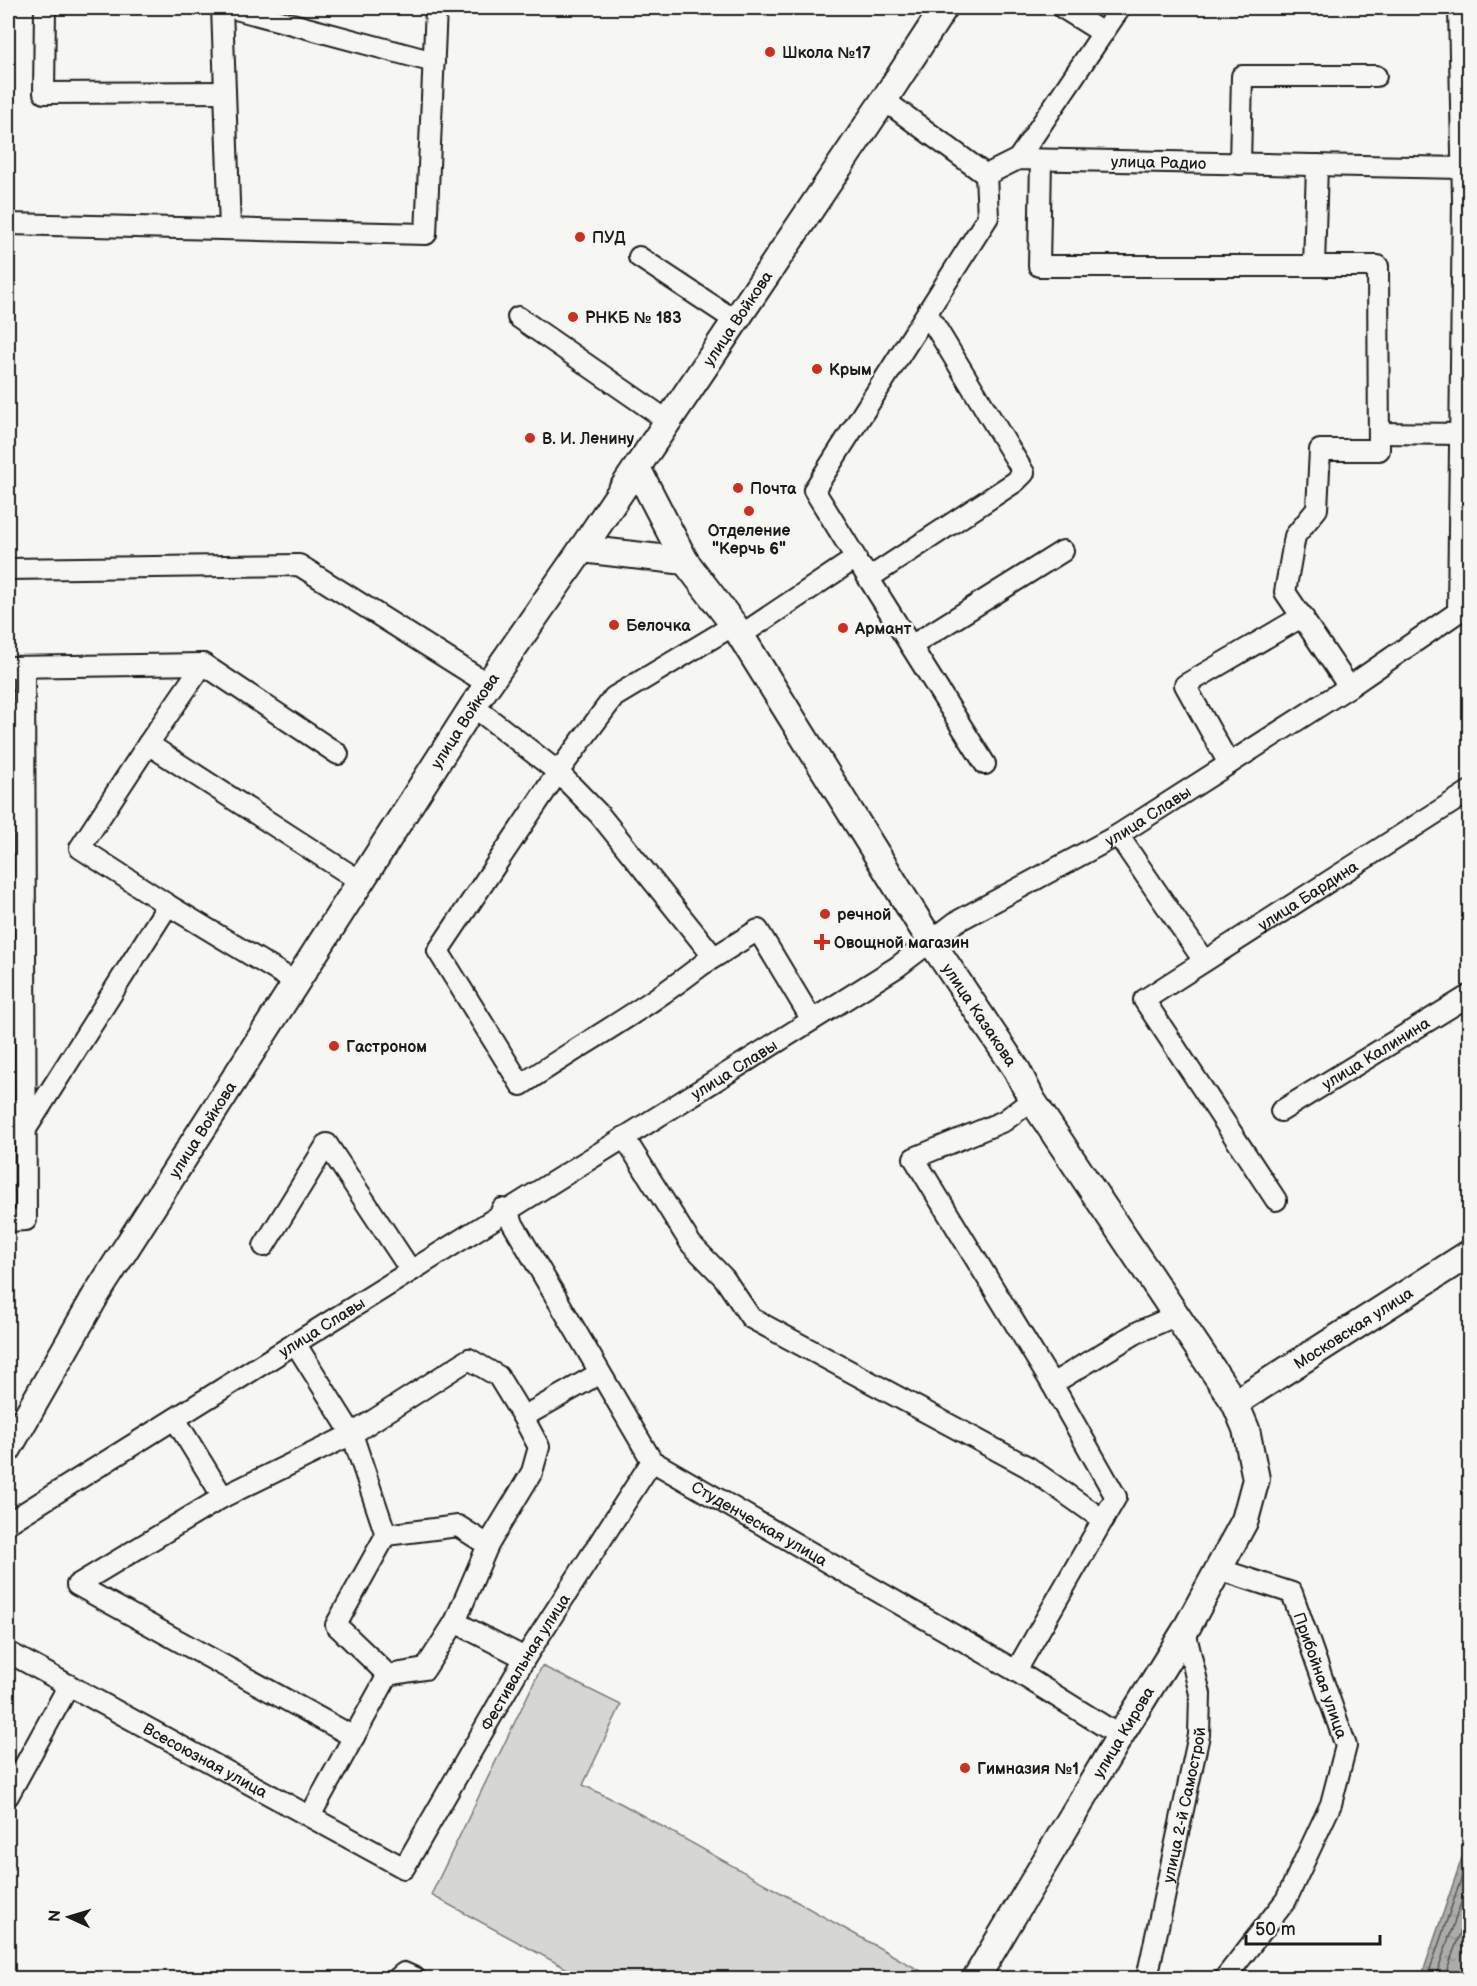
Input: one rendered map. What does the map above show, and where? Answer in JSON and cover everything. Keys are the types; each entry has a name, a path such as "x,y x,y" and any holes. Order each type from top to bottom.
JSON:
{"main road":[{"name":"улица Войкова","path":"8,1449 96,1295 473,706 637,468 944,8"},
{"name":"улица Казакова","path":"637,468 685,561 738,630 930,940 1017,1070 1032,1100 1234,1403 1246,1429 1256,1479"},
{"path":"582,549 685,561"},
{"name":"Московская улица","path":"1234,1403 1470,1253"},
{"name":"улица Кирова","path":"976,1978 1185,1631 1245,1520 1256,1479"}],"street":[{"path":"45,8 44,93 225,92"},
{"path":"222,8 230,229"},
{"path":"232,8 434,62"},
{"path":"8,224 426,234 436,8"},
{"path":"1063,8 1103,33"},
{"path":"1018,159 1120,8"},
{"path":"1459,8 1461,168 1466,200 1460,434 1464,616"},
{"path":"1240,164 1242,76 1376,76"},
{"path":"884,100 986,175 988,217 814,490 985,764"},
{"name":"улица Радио","path":"986,175 1018,159 1461,168"},
{"path":"1041,160 1039,266 1378,266 1379,450 1320,450 1317,509 1295,536 1285,592 1349,687"},
{"path":"1314,266 1317,165"},
{"path":"639,257 736,321"},
{"path":"869,578 1016,482 1024,473 927,313"},
{"path":"518,317 668,421"},
{"path":"1379,433 1460,434"},
{"path":"911,646 1063,550"},
{"path":"473,706 558,772 599,813 713,956 670,991 521,1085 438,951 558,772 615,697 738,630 856,558"},
{"path":"8,569 298,565 488,684"},
{"path":"1228,764 1185,685 1303,616"},
{"name":"улица Славы","path":"8,1523 411,1271 504,1210 897,967 956,921 1118,835 1464,616"},
{"path":"203,664 80,849 297,983"},
{"path":"8,1221 26,1220 26,1129 16,934 16,667 203,664 338,754"},
{"path":"148,744 360,881"},
{"name":"улица Бардина","path":"1276,1200 1144,1000 1470,790"},
{"path":"1118,835 1204,961"},
{"path":"26,1129 168,905"},
{"path":"705,963 758,930 813,1020"},
{"name":"улица Калинина","path":"1281,1111 1470,995"},
{"path":"1016,1671 1116,1497 1052,1384 914,1158 1004,1121 1032,1100"},
{"path":"624,1137 691,1244 724,1278 751,1318 1028,1467 1103,1520"},
{"path":"264,1246 327,1144 411,1271"},
{"name":"Студенческая улица","path":"504,1210 652,1461 1016,1671 1120,1736"},
{"path":"1052,1384 1138,1332 1175,1316"},
{"path":"295,1343 352,1434 386,1535 336,1625 388,1675"},
{"path":"354,1737 77,1585 223,1497 352,1434 469,1359 498,1376 539,1448 532,1472 488,1545 455,1622 425,1669 388,1675"},
{"path":"523,1417 600,1373"},
{"path":"175,1419 223,1497"},
{"name":"Фестивальная улица","path":"405,1868 525,1658 652,1461"},
{"path":"386,1535 458,1526 488,1545"},
{"name":"Прибойная улица","path":"1218,1569 1292,1593 1346,1746 1331,1804 1286,1900 1225,1978"},
{"path":"455,1622 525,1658"},
{"name":"улица 2-й Самострой","path":"1147,1978 1199,1735 1200,1694 1185,1631"},
{"name":"Всесоюзная улица","path":"8,1652 405,1868"},
{"path":"310,1816 388,1675"},
{"path":"8,1796 69,1685"},
{"path":"398,1978 404,1972 415,1978"}],"shaded area":[{"path":"542,1666 621,1705 583,1785 622,1804 928,1975 926,1978 584,1978 431,1895"}],"water":[{"path":"1469,1840 1469,1978 1421,1978 1465,1849"}],"place":[{"name":"Школа №17","path":"770,52"},
{"name":"ПУД","path":"580,237"},
{"name":"РНКБ № 183","path":"573,317"},
{"name":"Крым","path":"817,369"},
{"name":"В. И. Ленину","path":"530,438"},
{"name":"Почта","path":"738,488"},
{"name":"Отделение \"Керчь 6\"","path":"749,511"},
{"name":"Белочка","path":"614,625"},
{"name":"Армант","path":"843,628"},
{"name":"речной","path":"825,914"},
{"name":"Овощной магазин","path":"822,942"},
{"name":"Гастроном","path":"334,1046"},
{"name":"Гимназия №1","path":"965,1768"}]}
